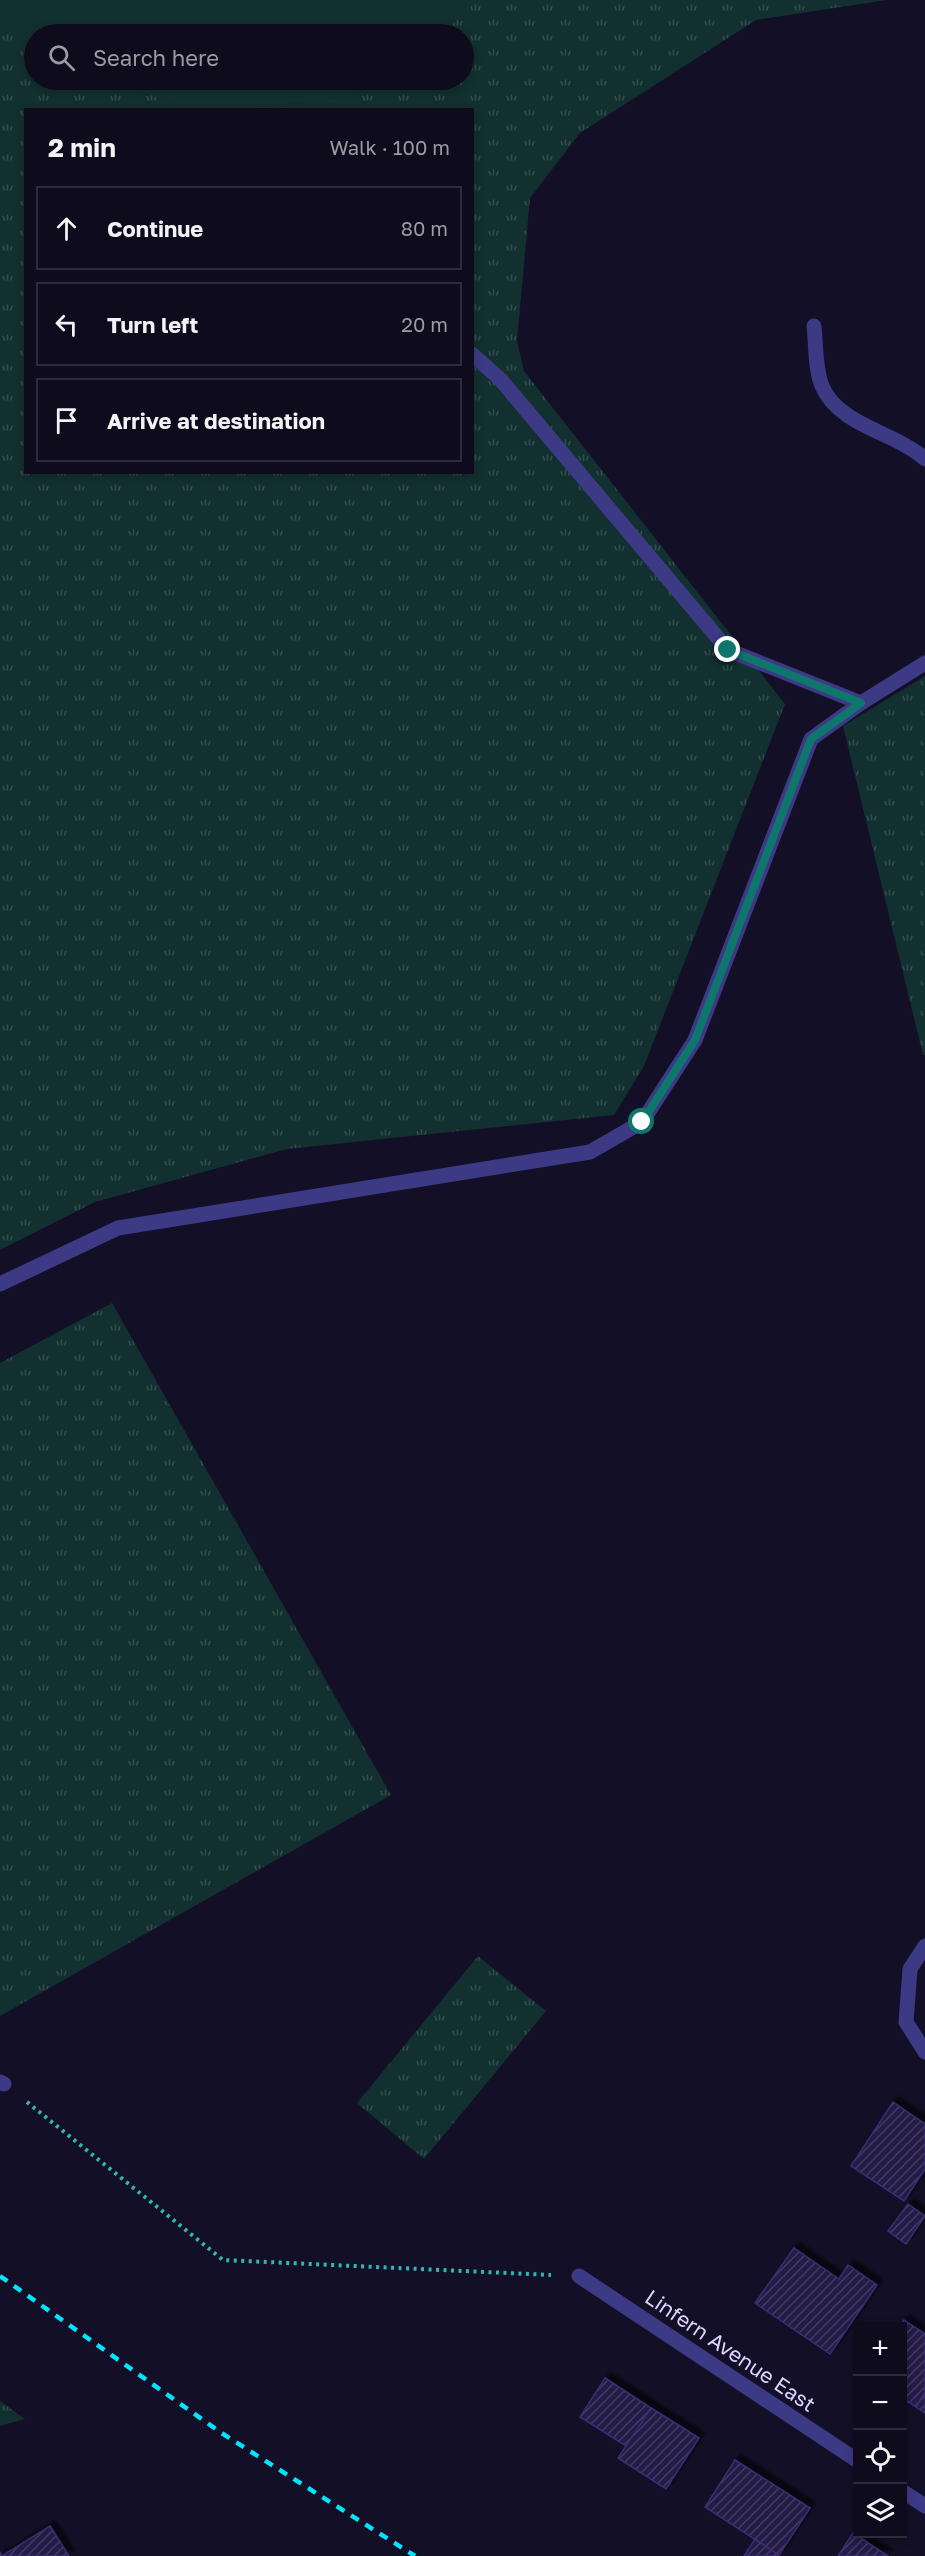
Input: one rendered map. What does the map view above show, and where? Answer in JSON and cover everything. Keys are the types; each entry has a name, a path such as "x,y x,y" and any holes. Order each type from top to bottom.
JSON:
{"street":[{"path":"814,326 821,384 829,398 847,415 913,449 925,459"},
{"path":"474,356 500,379 728,650 861,703"},
{"path":"0,1284 118,1228 590,1152 642,1122 695,1040 811,739 861,703 925,663"},
{"path":"925,1946 910,1969 906,2022 925,2052"},
{"name":"Linfern Avenue East","path":"579,2276 853,2459"},
{"path":"907,2495 925,2506"}],"path":[{"path":"2,2083 224,2260 579,2276"}],"green space":[{"path":"0,0 887,0 756,20 580,133 530,198 517,341 524,371 785,704 644,1066 614,1115 287,1149 95,1202 0,1250"},
{"path":"0,0 477,0 453,24 24,24 24,39 0,26"},
{"path":"136,90 362,90 348,99 245,108 187,108"},
{"path":"925,676 925,1055 923,1055 843,726"},
{"path":"112,1303 391,1795 0,2016 0,1363"},
{"path":"478,1956 546,2011 424,2159 357,2103"},
{"path":"0,2401 25,2419 0,2426"}],"building":[{"path":"893,2102 925,2124 925,2169 904,2201 851,2166"},
{"path":"908,2204 925,2216 906,2244 888,2231"},
{"path":"794,2248 839,2279 848,2265 877,2285 830,2354 755,2303"},
{"path":"907,2322 925,2334 925,2392 916,2407 907,2401"},
{"path":"605,2378 651,2408 626,2446 580,2417"},
{"path":"925,2392 925,2413 916,2407"},
{"path":"651,2408 699,2438 666,2489 618,2458"},
{"path":"735,2460 810,2508 779,2555 705,2507"},
{"path":"50,2526 69,2556 2,2556"},
{"path":"853,2533 853,2538 861,2538 888,2556 838,2556"},
{"path":"755,2539 779,2555 744,2556"}],"railway":[{"path":"0,2276 220,2432 415,2556"}],"route":[{"path":"642,1122 695,1040 811,739 861,703 728,650"}]}
